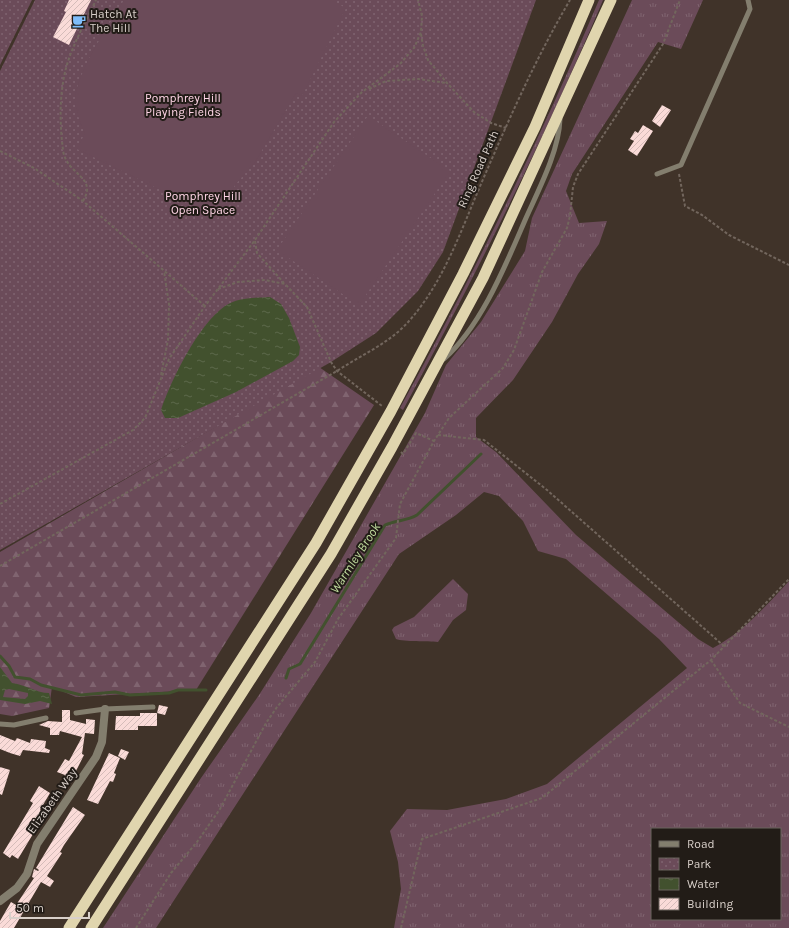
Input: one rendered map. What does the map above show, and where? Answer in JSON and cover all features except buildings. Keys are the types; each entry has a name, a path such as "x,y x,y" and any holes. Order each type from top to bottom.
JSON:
{"highway":[{"path":"69,928 316,543 390,411 463,274 528,141 589,0"},
{"path":"91,928 331,554 392,447 483,278 611,0"}],"street":[{"name":"Elizabeth Way","path":"1,899 17,888 27,874 37,844 96,758 102,742 105,709"}],"lane":[{"path":"657,174 681,165 750,9 748,0"},
{"path":"76,713 105,709 153,707"},
{"path":"0,724 14,725 46,718"}],"path":[{"path":"83,201 88,194 87,185 83,178 67,164 63,152 61,102 71,53 96,0"},
{"path":"418,0 422,16 421,32 423,46 428,60 474,112 491,123 506,128"},
{"name":"Ring Road Path","path":"0,566 337,371 392,337 408,322 423,304 445,268 506,128 554,27 570,0"},
{"path":"136,928 171,873 197,842 220,809 276,707 315,662 338,619 396,538 400,504 434,441 449,418 503,368 514,350 542,272 567,228 570,216 573,187 578,174 663,44 680,0"},
{"path":"0,504 133,430 145,418 169,359 205,306 255,240 334,122 362,92 400,64 414,48 421,32"},
{"path":"362,92 386,81 419,79 447,83"},
{"path":"0,151 34,168 83,201 205,306"},
{"path":"676,168 681,176 685,206 702,215 729,235 789,265"},
{"path":"255,240 257,253 284,284 307,307 331,362 337,371"},
{"path":"160,381 168,340 169,311 164,270"},
{"path":"218,289 238,282 265,280 284,284"},
{"path":"416,433 434,441"},
{"path":"438,435 484,440 547,490 725,646"},
{"path":"401,928 422,839 542,798 711,660 789,580"},
{"path":"711,660 740,703 789,728"}],"green space":[{"path":"0,0 32,0 0,65"},
{"name":"Pomphrey Hill Open Space","path":"35,0 536,0 443,252 418,291 376,333 331,362 0,550 0,71"},
{"name":"Pomphrey Hill Playing Fields","path":"124,0 330,0 346,8 302,96 296,93 255,162 235,185 218,218 77,149 85,133 78,115 75,100 78,84 95,47"},
{"path":"599,0 603,0 533,156 403,410 400,408 454,308 505,207 577,52"},
{"path":"632,0 703,0 681,49 658,42 572,174 566,191 579,223 607,221 599,244 578,274 552,322 513,380 476,418 476,437 496,452 576,535 698,639 713,648 724,642 744,626 763,609 789,581 789,928 394,928 401,889 398,862 390,831 407,809 447,810 506,799 547,784 687,668 659,639 566,559 538,551 523,521 499,496 484,492 456,515 399,554 156,928 103,928 201,778 259,695 311,613 425,413 446,365 481,322 525,251 532,218"},
{"path":"368,116 450,171 359,305 277,250"},
{"path":"319,367 374,405 196,690 76,697 52,687 49,708 12,716 0,714 0,552"},
{"path":"453,579 468,594 466,610 453,620 438,642 396,639 392,630 394,627 414,617"}],"water":[{"path":"270,297 281,304 289,318 300,347 299,355 293,361 236,392 178,418 165,418 161,410 171,384 187,354 205,326 215,315 230,303 247,298"},
{"path":"0,667 12,683 40,692 49,693 52,704 40,701 25,704 0,700","holes":["9,689 28,693 28,696 25,699 3,697 5,690"]}],"waterway":[{"name":"Warmley Brook","path":"286,678 289,669 300,664 385,525 417,515 481,454"},
{"name":"Warmley Brook","path":"0,656 9,666 15,677 30,679 41,685 81,695 115,692 130,695 169,693 178,690 206,690"}],"place":[{"name":"Hatch At The Hill","path":"79,21"}]}
